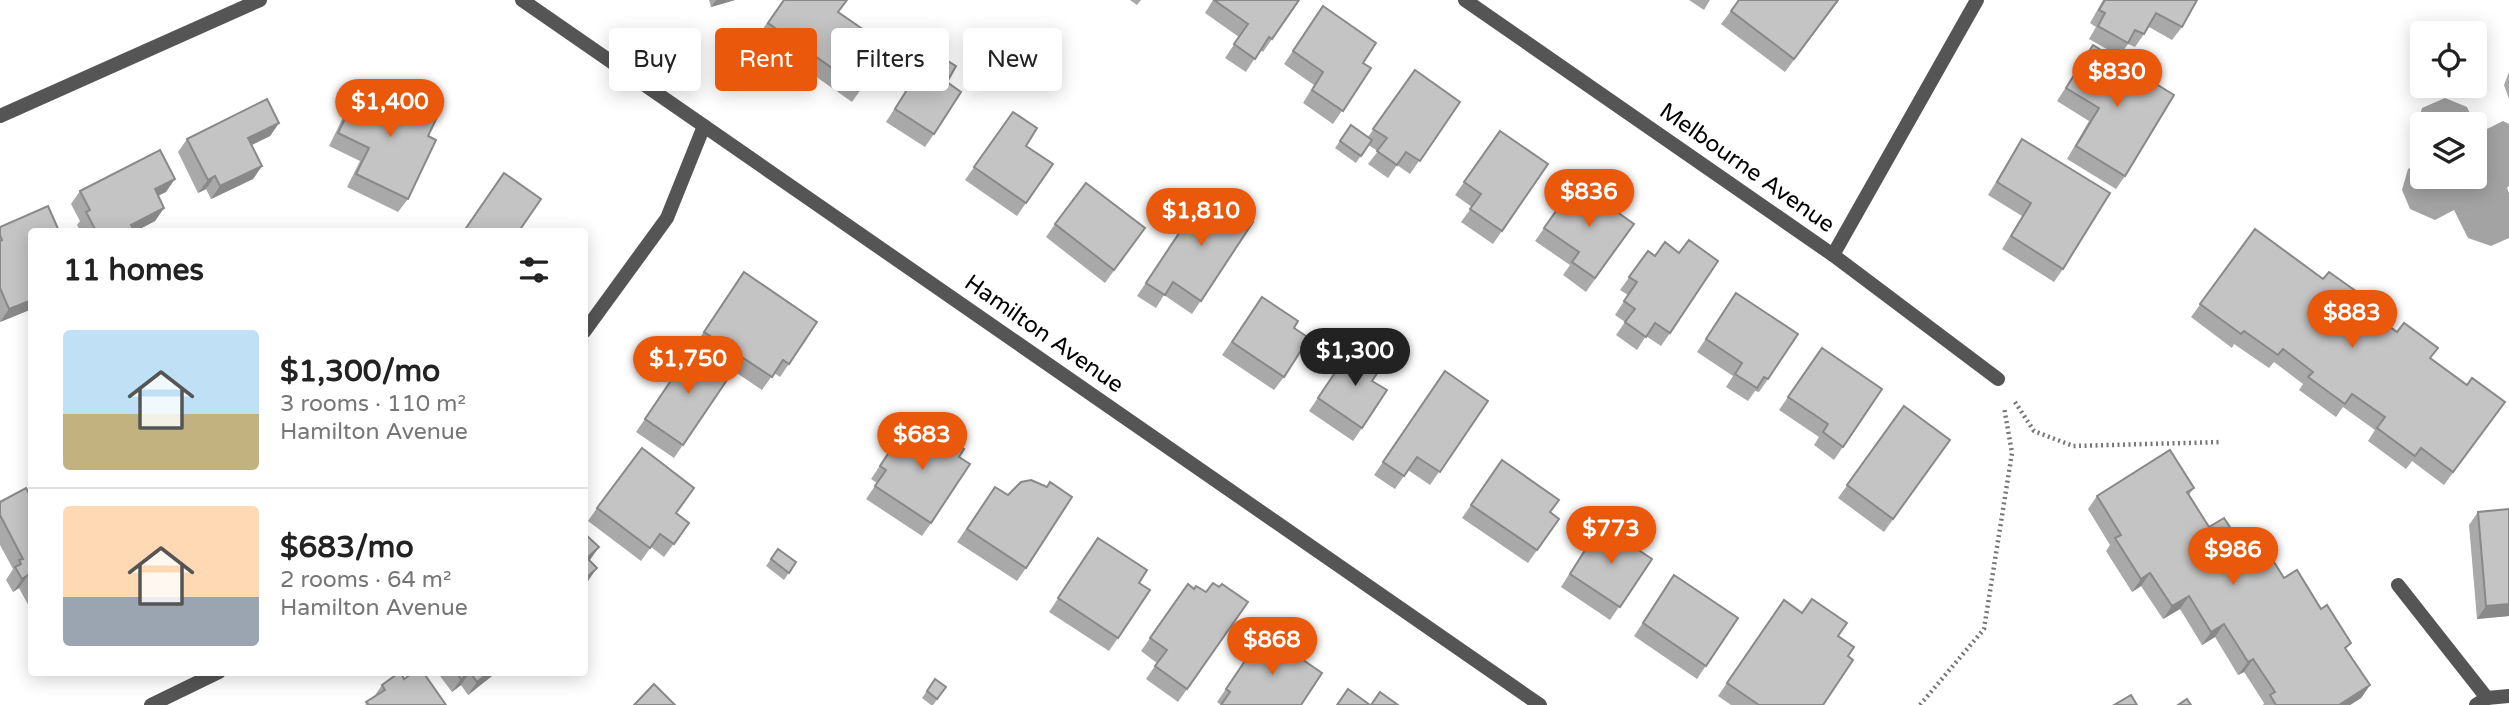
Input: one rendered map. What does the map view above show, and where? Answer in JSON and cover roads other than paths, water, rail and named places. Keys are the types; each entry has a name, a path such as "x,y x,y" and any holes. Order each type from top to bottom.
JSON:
{"street":[{"path":"0,116 260,0"},
{"name":"Hamilton Avenue","path":"522,0 1540,705"},
{"name":"Melbourne Avenue","path":"1465,0 1833,255 1998,379"},
{"path":"1833,255 1977,0"},
{"path":"588,327 667,218 704,126"},
{"path":"2398,585 2482,702 2509,696"},
{"path":"151,705 211,676"}]}
